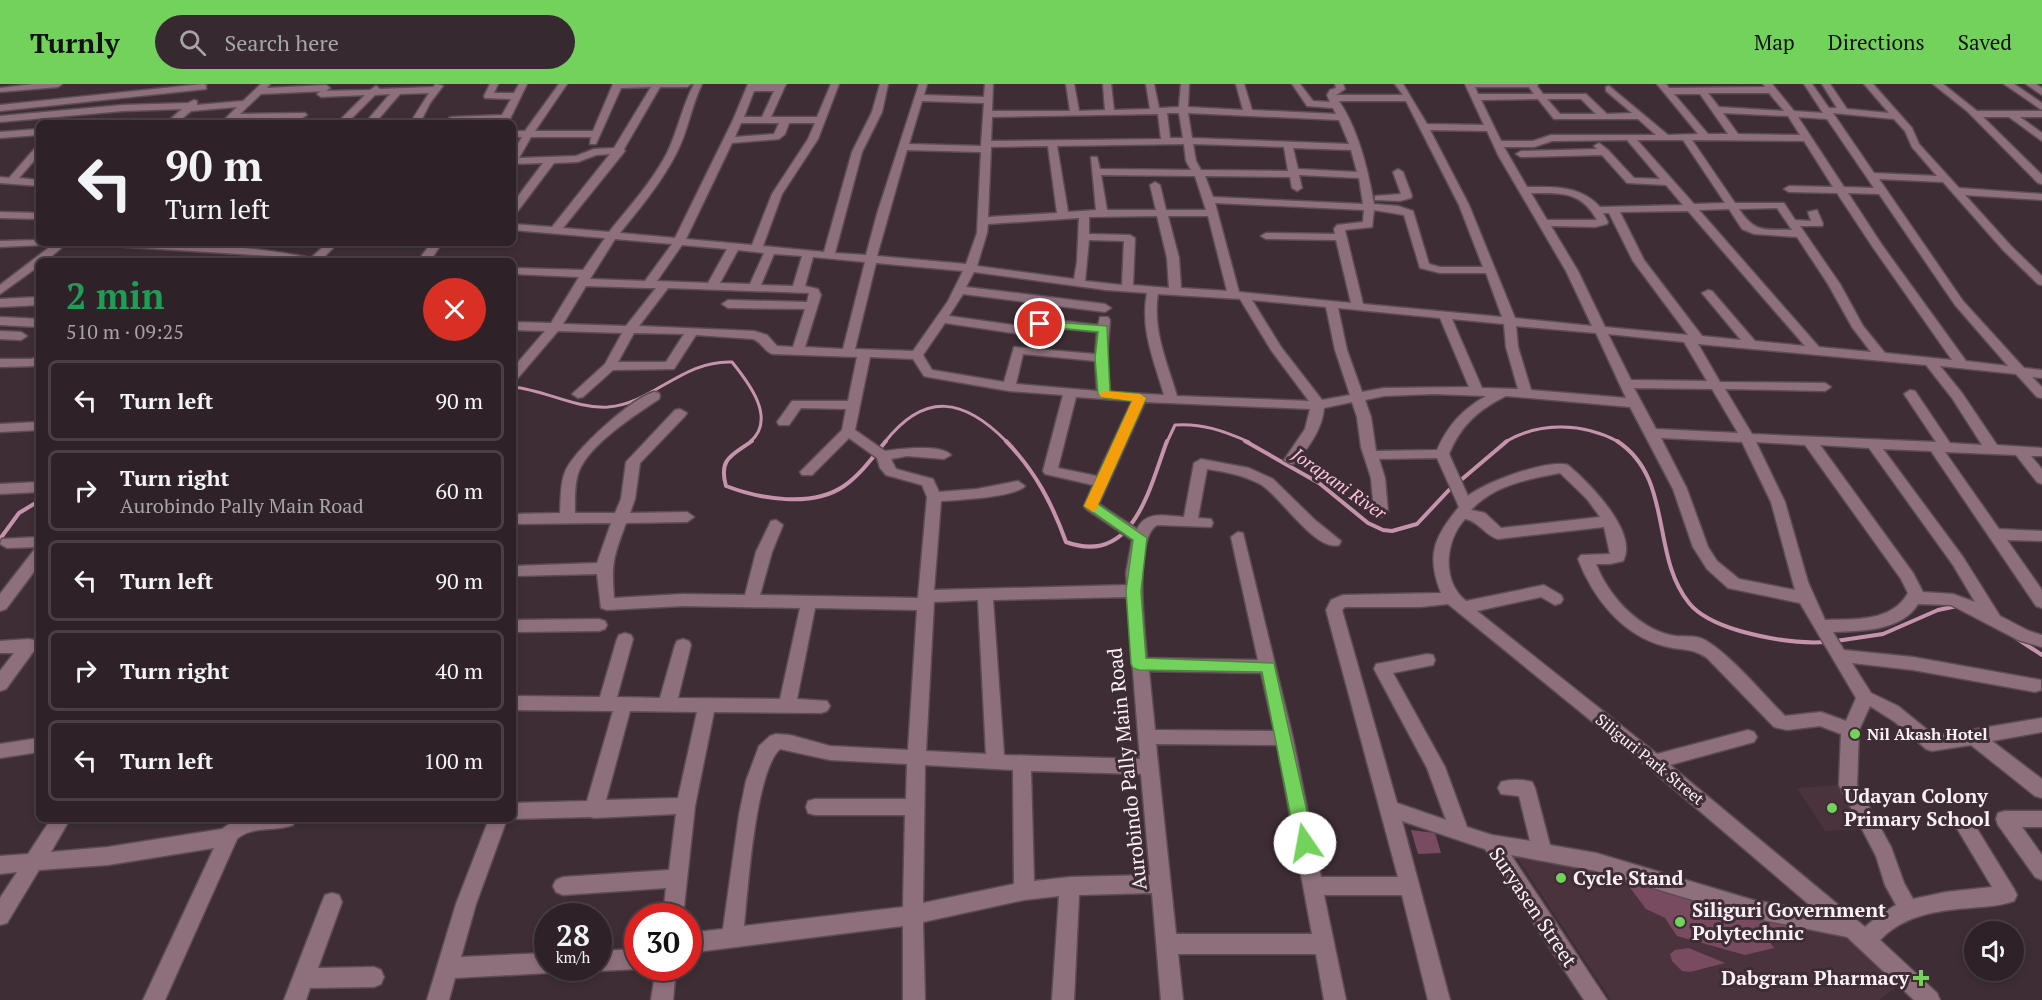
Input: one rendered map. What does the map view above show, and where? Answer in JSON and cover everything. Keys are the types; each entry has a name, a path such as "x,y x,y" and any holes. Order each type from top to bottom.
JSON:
{"street":[{"path":"2,88 58,84"},
{"path":"494,84 488,96 518,96"},
{"path":"452,120 505,120 523,84"},
{"path":"516,155 563,84"},
{"path":"587,155 618,84 687,84"},
{"path":"555,231 620,151 642,115 657,84"},
{"path":"516,372 555,327 600,252 660,174 673,152 689,102 698,84"},
{"path":"756,249 777,194 813,139 835,84"},
{"path":"829,255 857,152 877,112 884,84"},
{"path":"848,352 882,214 923,84"},
{"path":"917,355 959,290 970,268 982,233 989,84"},
{"path":"1070,84 1075,113"},
{"path":"1107,84 1110,113"},
{"path":"1150,84 1166,141"},
{"path":"1185,84 1184,110 1191,161 1203,181 1239,296 1286,363 1312,393 1317,405 1315,423 1310,435 1291,460"},
{"path":"1240,84 1249,114"},
{"path":"1296,84 1310,104 1409,98"},
{"path":"1339,84 1341,89 1331,93 1356,147 1365,176 1368,202 1368,225 1339,229 1358,307"},
{"path":"1399,84 1409,98 1464,205 1510,322 1512,347 1526,393"},
{"path":"1640,116 1557,117 1533,84 1469,84 1489,128 1572,271 1635,403 1680,489 1701,547 1712,565 1734,584 1806,598"},
{"path":"1513,84 1521,97"},
{"path":"1572,84 1604,116"},
{"path":"1808,84 1959,303 2042,394"},
{"path":"1826,84 1844,112"},
{"path":"1868,84 1913,136 1915,145 2042,282"},
{"path":"1937,84 1975,114 2038,171 2042,181"},
{"path":"2008,84 2042,107"},
{"path":"2030,84 2042,92"},
{"path":"0,108 203,86"},
{"path":"175,120 191,107 203,86"},
{"path":"648,285 679,242 729,140 751,86 781,86 765,120"},
{"path":"230,120 243,104 263,87 323,92 377,88 398,91 439,87"},
{"path":"417,120 439,87"},
{"path":"1665,87 1702,91 1712,88 1769,87 1791,114 1876,246 1962,365"},
{"path":"1665,87 1705,137"},
{"path":"345,120 377,88"},
{"path":"1609,89 1666,138"},
{"path":"373,120 398,91"},
{"path":"1702,91 1735,137"},
{"path":"112,120 135,93"},
{"path":"1476,97 1583,96"},
{"path":"920,99 989,100"},
{"path":"0,119 123,108 243,104"},
{"path":"988,114 1184,110 1344,117"},
{"path":"1716,110 1791,114 1844,112 1896,116"},
{"path":"230,120 305,112 296,120"},
{"path":"1975,114 2012,116 2042,138"},
{"path":"2012,116 2010,114 2042,114"},
{"path":"738,120 820,120"},
{"path":"729,140 776,137 780,134 785,120"},
{"path":"1424,127 1489,128"},
{"path":"0,135 36,132"},
{"path":"516,134 597,134"},
{"path":"1501,149 1534,144 1551,138 1807,138"},
{"path":"1686,138 1730,206 1749,229 1796,229 1818,224 1814,212"},
{"path":"1593,139 1631,181 1668,183"},
{"path":"1631,139 1817,352"},
{"path":"903,147 1166,141 1356,147"},
{"path":"1052,143 1063,216"},
{"path":"1288,145 1297,188"},
{"path":"1501,149 1605,152"},
{"path":"516,160 568,160 602,151 620,151"},
{"path":"6,180 36,152"},
{"path":"1094,159 1102,213"},
{"path":"516,206 551,160"},
{"path":"1096,172 1294,173 1365,176"},
{"path":"1209,200 1368,202 1405,198 1407,193 1398,172"},
{"path":"1870,176 1947,179"},
{"path":"6,180 36,183"},
{"path":"1155,185 1176,270 1175,291"},
{"path":"1789,189 1881,191"},
{"path":"1525,190 1575,191 1583,195 1602,220 1600,224 1544,224"},
{"path":"1956,191 2042,196"},
{"path":"1368,202 1409,213 1424,266 1440,270 1490,270"},
{"path":"1595,210 1780,205 1834,284 1858,327 1883,359"},
{"path":"1613,210 1639,261 1694,340 1716,386 1748,437 1780,510 1806,598 1865,698 1889,708 1932,744 2042,725"},
{"path":"982,221 1102,213 1213,213"},
{"path":"0,215 36,216"},
{"path":"1079,282 1083,262 1084,215"},
{"path":"516,227 970,268 1106,287 1331,304 2042,374"},
{"path":"1266,236 1341,237"},
{"path":"1084,237 1130,238 1127,289"},
{"path":"0,244 36,243"},
{"path":"43,258 58,246"},
{"path":"165,246 200,248 222,246 297,258"},
{"path":"272,253 278,246"},
{"path":"316,258 330,246"},
{"path":"186,258 200,248"},
{"path":"712,287 734,248"},
{"path":"754,288 770,251"},
{"path":"798,289 808,253"},
{"path":"0,291 36,263"},
{"path":"516,271 648,285 814,291 816,295 798,351"},
{"path":"578,394 610,366 630,329 664,286"},
{"path":"1104,394 1101,358 1106,287"},
{"path":"959,290 1105,308"},
{"path":"1153,290 1149,312 1150,327 1172,399"},
{"path":"1708,293 1753,346"},
{"path":"0,303 36,301"},
{"path":"728,304 813,306"},
{"path":"1331,304 1341,350 1364,417 1378,478 1381,512"},
{"path":"1445,317 1477,391"},
{"path":"942,319 1028,330 1047,323 1103,329"},
{"path":"0,321 36,323"},
{"path":"516,328 630,329 754,335 764,338 773,350 917,355"},
{"path":"610,366 670,366 692,331"},
{"path":"0,335 21,336"},
{"path":"1009,387 1018,350 1101,358"},
{"path":"854,435 854,405 864,354"},
{"path":"917,355 928,373 1009,387 1140,398 1317,405 1357,396 1406,390 1526,393 1635,403"},
{"path":"0,363 36,362"},
{"path":"1931,363 1957,396 1992,449"},
{"path":"1626,384 1825,387"},
{"path":"1071,391 1050,471 1102,482"},
{"path":"1505,392 1466,413 1455,425 1444,458 1462,505 1480,517 1498,534 1610,521"},
{"path":"1910,394 1994,534 2034,580 2042,602"},
{"path":"567,518 571,478 580,458 654,396"},
{"path":"1140,398 1091,506 1138,537 1149,522 1206,523"},
{"path":"784,422 797,404 854,405"},
{"path":"680,414 633,462 628,500 606,556 604,568 607,604 683,600 926,600 985,593 1134,591"},
{"path":"0,428 36,426"},
{"path":"1652,433 2042,452"},
{"path":"854,435 881,455 891,472 928,482 934,497 914,807 912,915 914,1000"},
{"path":"807,472 854,435"},
{"path":"1809,440 1908,577 1916,593 1905,610 1888,620 1822,628"},
{"path":"1873,444 1958,561 1994,619"},
{"path":"2020,451 2042,479"},
{"path":"881,455 907,452 944,455"},
{"path":"1371,455 1444,458"},
{"path":"1190,522 1201,464 1244,471 1268,482 1310,524 1334,541"},
{"path":"1456,603 1443,577 1442,546 1447,531 1462,505 1471,498 1505,482 1531,473 1563,468 1594,499 1610,521 1617,543 1618,557 1610,560 1586,559 1589,570 1599,586 1621,613 1660,640 1679,645 1698,643 1713,654 1780,722 1821,719 1850,729"},
{"path":"934,497 968,495 1018,486"},
{"path":"0,489 36,487"},
{"path":"516,519 687,517"},
{"path":"751,601 764,552 776,525"},
{"path":"1994,534 2042,536"},
{"name":"Aurobindo Pally Main Road","path":"1138,537 1134,591 1139,664 1172,1000"},
{"path":"1238,537 1284,738 1335,1000"},
{"path":"8,543 36,542"},
{"path":"0,605 36,558"},
{"path":"516,571 604,568"},
{"path":"1439,1000 1334,606 1343,601 1456,603 1544,591 1555,599"},
{"path":"985,593 995,762"},
{"path":"1914,598 1937,597 1959,600 2029,639 2042,641"},
{"path":"788,704 810,601"},
{"name":"Siliguri Park Street","path":"1456,603 1654,762 1859,935 1921,998"},
{"path":"516,626 599,625"},
{"path":"594,810 625,639"},
{"path":"668,705 683,645"},
{"path":"0,647 34,646"},
{"path":"0,684 34,646"},
{"path":"1838,655 1917,663 2035,685"},
{"path":"1427,660 1382,669 1436,767 1460,832"},
{"path":"1139,664 1268,667"},
{"path":"1865,698 1850,729 1848,785 1884,853 1893,872 1895,885 1909,910"},
{"path":"516,703 821,706"},
{"path":"675,903 686,806 707,705"},
{"path":"1147,737 1284,738"},
{"path":"1654,762 1748,737"},
{"path":"1975,738 2042,790"},
{"path":"732,938 748,814 759,764 769,745 782,741 830,753 1149,767"},
{"path":"0,751 36,745"},
{"path":"1022,763 1024,891"},
{"path":"1507,788 1526,788 1542,850"},
{"path":"516,811 686,806"},
{"path":"815,807 914,807"},
{"name":"Suryasen Street","path":"1389,808 1492,843 1596,1000"},
{"path":"2042,819 2005,819 2042,871"},
{"path":"0,916 59,822"},
{"path":"154,1000 227,837 238,826 265,822"},
{"path":"438,1000 466,904 497,822"},
{"path":"1492,843 1542,850 1596,862 1753,909 1859,935 1909,910 1933,904 2007,895 1964,825"},
{"path":"0,865 108,856 227,837"},
{"path":"563,886 678,878"},
{"path":"702,941 912,915 1024,891 1070,886 1161,884"},
{"path":"1063,1000 1070,886"},
{"path":"1313,886 1410,886"},
{"path":"295,1000 332,902"},
{"path":"1167,944 1325,944"},
{"path":"447,968 534,964"},
{"path":"303,978 374,977"},
{"path":"662,1000 664,981"}],"shaded area":[{"name":"Udayan Colony Primary School","path":"1839,785 1866,829 1825,831 1797,788"},
{"path":"1411,830 1435,833 1441,853 1418,854"},
{"name":"Siliguri Government Polytechnic","path":"1512,850 1846,932 1901,984 1878,1000 1611,1000"},
{"path":"1618,872 1800,924 1769,941 1774,948 1745,955 1677,936 1665,918 1646,909"},
{"path":"1688,948 1725,963 1690,972 1682,971 1672,961 1670,954 1675,950"}],"waterway":[{"name":"Jorapani River","path":"516,388 584,405 608,407 640,398 698,368 714,363 732,362 752,390 761,412 758,433 750,442"},
{"name":"Jorapani River","path":"885,442 915,414 930,408 945,406 960,409 975,416 1006,441"},
{"name":"Jorapani River","path":"1167,442 1175,425 1194,425 1213,429 1249,442"},
{"name":"Jorapani River","path":"1507,441 1533,430 1562,427 1591,431 1617,441"},
{"name":"Jorapani River","path":"752,441 733,454 726,463 724,469 726,486 754,495 786,499 817,497 844,486 861,471 886,441"},
{"name":"Jorapani River","path":"1006,441 1026,464 1042,488 1066,542 1089,547 1108,543 1123,533 1136,518 1146,499 1167,441"},
{"name":"Jorapani River","path":"1245,441 1319,483 1368,523 1383,530 1392,531 1417,524 1448,491 1507,441"},
{"name":"Jorapani River","path":"1617,441 1635,457 1647,475 1655,496 1669,563 1677,584 1694,608 1720,624 1751,634 1794,642 1826,642"},
{"name":"Jorapani River","path":"0,539 19,513 36,503"},
{"name":"Jorapani River","path":"1836,641 1883,634 1938,610 1957,606"},
{"name":"Jorapani River","path":"2016,638 2042,655"}],"slow traffic":[{"path":"1093,507 1091,506 1140,398 1105,394"}],"place":[{"name":"Nil Akash Hotel","path":"1855,734"},
{"name":"Udayan Colony Primary School","path":"1832,808"},
{"name":"Cycle Stand","path":"1561,878"},
{"name":"Siliguri Government Polytechnic","path":"1680,922"},
{"name":"Dabgram Pharmacy","path":"1921,978"}],"route":[{"path":"1040,324 1103,329 1101,358 1104,394 1140,398 1091,506 1140,538 1134,591 1139,664 1268,667 1305,843"}]}
